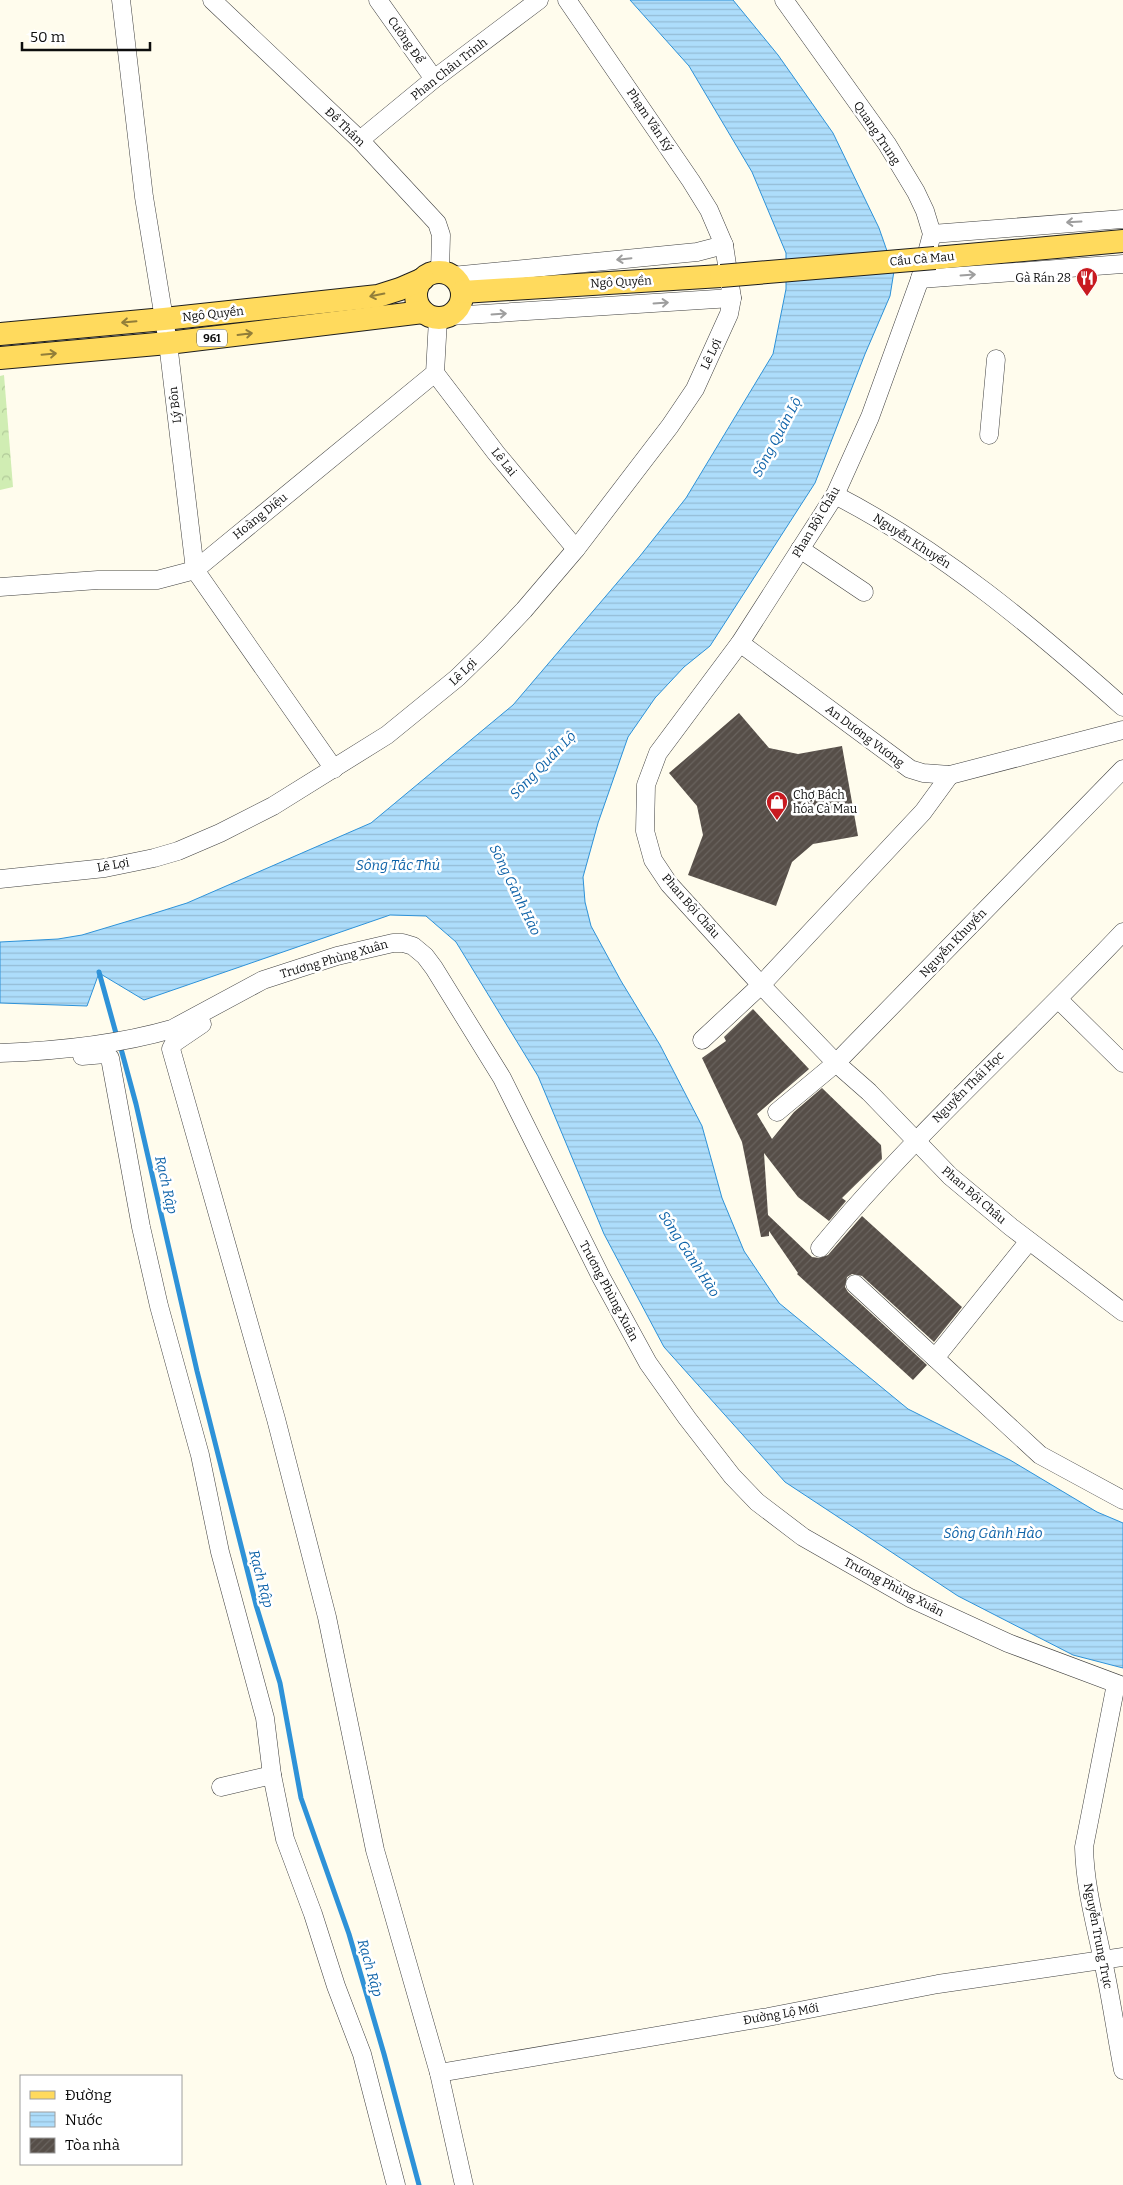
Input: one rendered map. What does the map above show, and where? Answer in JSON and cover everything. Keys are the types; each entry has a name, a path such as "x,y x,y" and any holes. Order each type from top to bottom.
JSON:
{"main road":[{"name":"Cầu Cà Mau","path":"721,276 1123,241"},
{"name":"Ngô Quyền","path":"0,334 378,296 400,289 444,280 721,276"},
{"path":"444,280 460,306 437,316 416,299 416,292 444,280"},
{"name":"Ngô Quyền","path":"0,358 437,316"}],"street":[{"name":"Lý Bôn","path":"121,0 144,197 168,343 195,570 334,770"},
{"name":"Đề Thám","path":"212,0 360,140 437,222 441,235 444,280"},
{"name":"Cường Để","path":"378,0 434,79"},
{"name":"Phan Châu Trinh","path":"360,140 434,79 540,0"},
{"name":"Phạm Văn Ký","path":"567,0 691,181 709,210 724,245"},
{"name":"Quang Trung","path":"784,0 887,144 916,192 925,211 932,234"},
{"path":"1123,219 932,234 920,279 1123,264"},
{"path":"444,280 698,252 724,245"},
{"name":"Lê Lợi","path":"0,879 104,868 178,851 220,833 273,806 334,770 387,735 457,678 524,610 576,549 695,389 729,314 732,298 724,245"},
{"name":"Phan Bội Châu","path":"920,279 870,417 835,495 740,643 658,753 646,785 646,831 653,860 669,884 761,985 836,1063 869,1092 950,1176 1029,1241 1123,1312"},
{"path":"435,373 437,316 732,298"},
{"path":"989,435 996,359"},
{"name":"Lê Lai","path":"435,373 496,453 576,549"},
{"name":"Hoàng Diệu","path":"0,587 98,580 157,580 195,570 435,373"},
{"name":"Nguyễn Khuyến","path":"835,495 906,535 955,569 1059,650 1123,707"},
{"path":"800,549 864,592"},
{"name":"An Dương Vương","path":"740,643 910,769 933,775 950,774 1123,730"},
{"name":"Nguyễn Khuyến","path":"778,1112 836,1063 1123,769"},
{"path":"702,1040 761,985 923,812 950,774"},
{"name":"Nguyễn Thái Học","path":"820,1248 915,1140 1059,1000 1123,932"},
{"name":"Trương Phùng Xuân","path":"27,1052 84,1046 172,1029 263,980 337,956 393,943 413,946 425,956 434,968 502,1078 601,1277 648,1363 687,1418 732,1476 757,1502 803,1537 910,1598 1008,1643 1120,1685"},
{"path":"238,993 221,1012 174,1043 172,1049 276,1419 328,1617 375,1850 439,2073 464,2185"},
{"path":"1059,1000 1123,1062"},
{"path":"0,1053 27,1052 32,1057 41,1060 105,1054 110,1058 141,1227 155,1288 180,1389 200,1455 220,1552 265,1718 272,1775 285,1839 313,1914 336,1986 362,2054 396,2185"},
{"path":"936,1358 1029,1241"},
{"path":"855,1284 1040,1455 1123,1500"},
{"name":"Nguyễn Trung Trực","path":"1120,1685 1084,1847 1085,1870 1091,1910 1103,1960 1123,2070"},
{"path":"221,1787 272,1775"},
{"name":"Đường Lộ Mới","path":"439,2073 947,1983 1123,1956"}],"green space":[{"path":"4,375 13,487 0,490 0,376"}],"water":[{"path":"630,0 733,0 778,55 833,133 879,228 894,271 890,296 865,354 815,483 710,646 684,667 655,698 628,737 598,823 583,877 585,902 591,926 621,981 660,1045 702,1126 722,1198 744,1251 779,1303 908,1409 1010,1460 1097,1512 1123,1523 1123,1668 1073,1655 958,1596 785,1482 664,1347 604,1234 538,1076 456,942 426,916 390,915 144,1000 99,973 87,1006 0,1003 0,942 58,939 82,935 187,903 371,823 513,705 640,556 686,498 773,354 786,289 786,253 752,172 689,66"}],"building":[{"name":"Chợ Bách hóa Cà Mau","path":"739,713 769,748 798,754 842,746 858,836 813,844 792,862 776,906 688,875 703,835 697,806 669,773"},
{"path":"753,1009 809,1069 757,1114 772,1139 794,1112 822,1088 881,1145 882,1159 842,1198 846,1201 829,1221 798,1197 764,1153 768,1215 812,1257 819,1258 828,1255 862,1216 962,1307 934,1342 862,1276 852,1274 847,1277 845,1287 848,1292 927,1365 913,1380 797,1274 769,1231 769,1236 761,1237 742,1142 702,1058 726,1041 724,1037"}],"waterway":[{"name":"Rạch Rập","path":"99,972 117,1037"},
{"name":"Rạch Rập","path":"120,1045 136,1104 197,1371 256,1605 280,1683 301,1798 349,1934 419,2185"}],"place":[{"name":"Gà Rán 28","path":"1087,297"},
{"name":"Chợ Bách hóa Cà Mau","path":"777,821"}],"water label":[{"name":"Sông Quản Lộ","path":"777,437"},
{"name":"Sông Quản Lộ","path":"543,765"},
{"name":"Sông Tắc Thủ","path":"398,865"},
{"name":"Sông Gành Hào","path":"515,890"},
{"name":"Sông Gành Hào","path":"689,1254"},
{"name":"Sông Gành Hào","path":"993,1533"}]}
